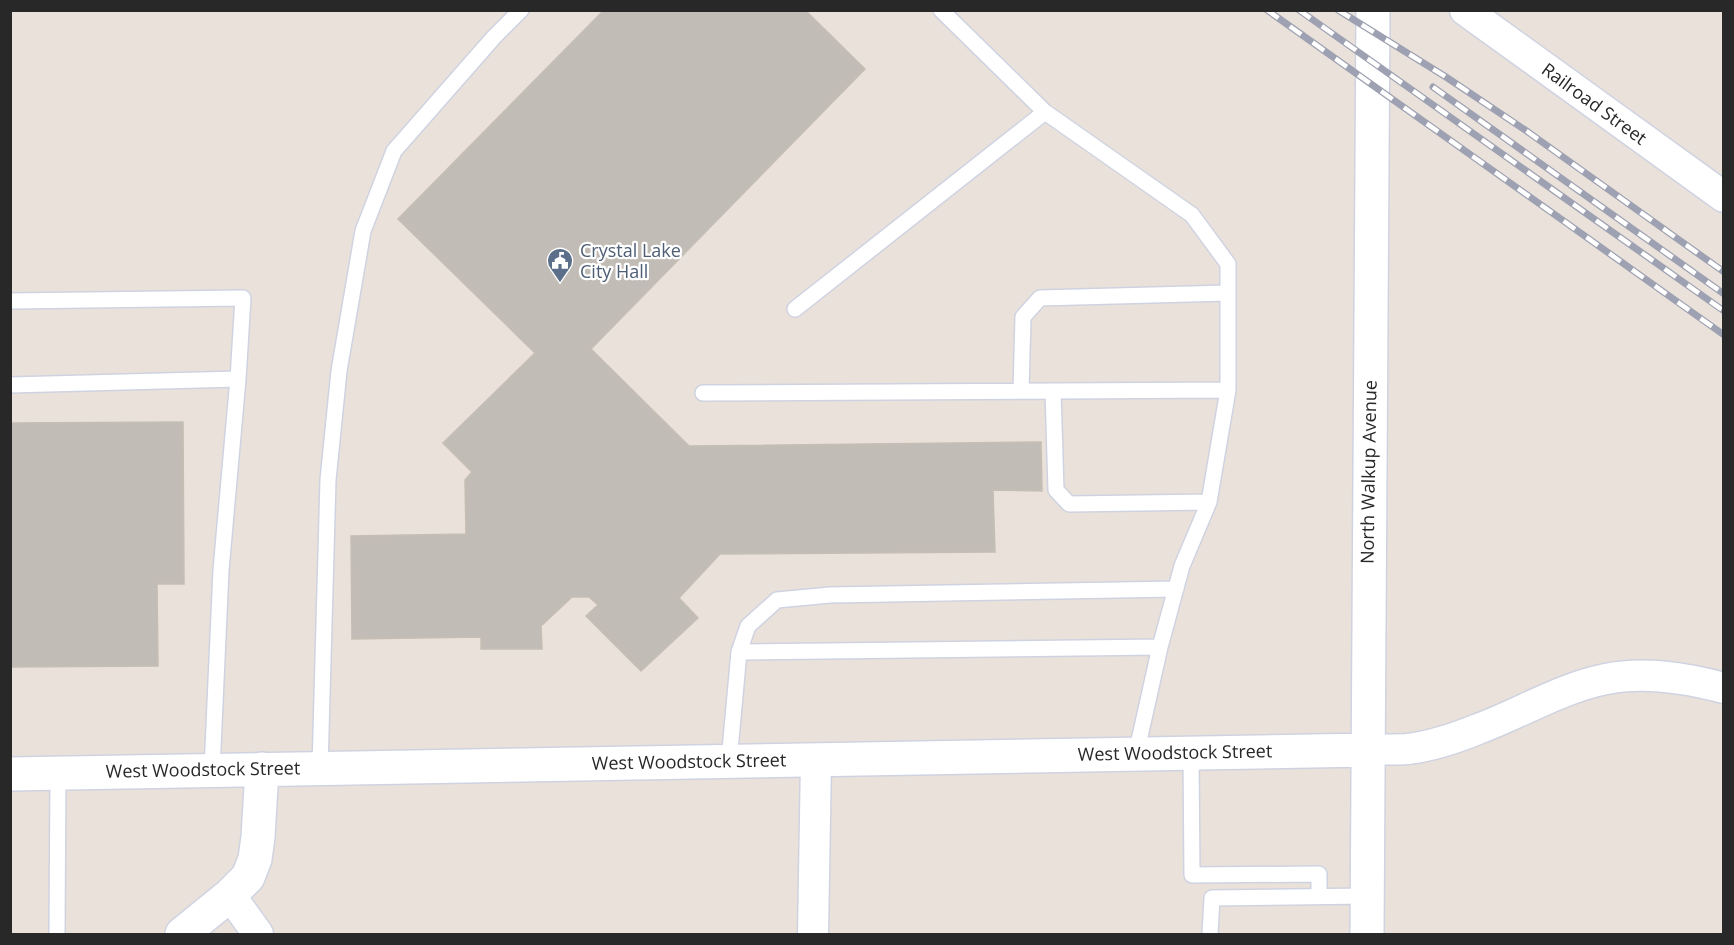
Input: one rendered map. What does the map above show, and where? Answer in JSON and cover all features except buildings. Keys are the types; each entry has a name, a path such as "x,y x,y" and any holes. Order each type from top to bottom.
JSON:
{"street":[{"name":"North Walkup Avenue","path":"1366,934 1373,10"},
{"name":"Railroad Street","path":"1465,10 1724,197"},
{"path":"1367,750 1408,749 1441,741 1478,729 1568,689 1608,678 1646,675 1693,680 1724,688"},
{"name":"West Woodstock Street","path":"10,774 1367,750"},
{"path":"813,934 816,759"},
{"path":"182,934 249,877 255,859 261,807 262,769"},
{"path":"230,895 258,934"}],"lane":[{"path":"320,768 328,480 339,371 363,231 394,151 520,10"},
{"path":"941,10 1045,112 1192,215 1228,264 1228,390 1209,502 1182,566 1160,647 1136,754"},
{"path":"795,309 1045,112"},
{"path":"1021,391 1023,318 1040,298 1228,293"},
{"path":"10,301 243,298 221,570 212,770"},
{"path":"10,385 238,379"},
{"path":"703,393 1228,390"},
{"path":"1053,391 1056,490 1069,504 1209,502"},
{"path":"729,761 739,652 748,626 777,600 830,595 1176,589"},
{"path":"739,652 1160,647"},
{"path":"1191,753 1192,875 1319,874 1319,897"},
{"path":"57,934 58,773"},
{"path":"1210,934 1212,897 1367,896"}],"railway":[{"path":"1267,10 1724,335"},
{"path":"1299,10 1724,311"},
{"path":"1338,10 1446,77 1528,132 1724,272"},
{"path":"1433,87 1724,294"}],"place":[{"name":"Crystal Lake City Hall","path":"560,284"}]}
